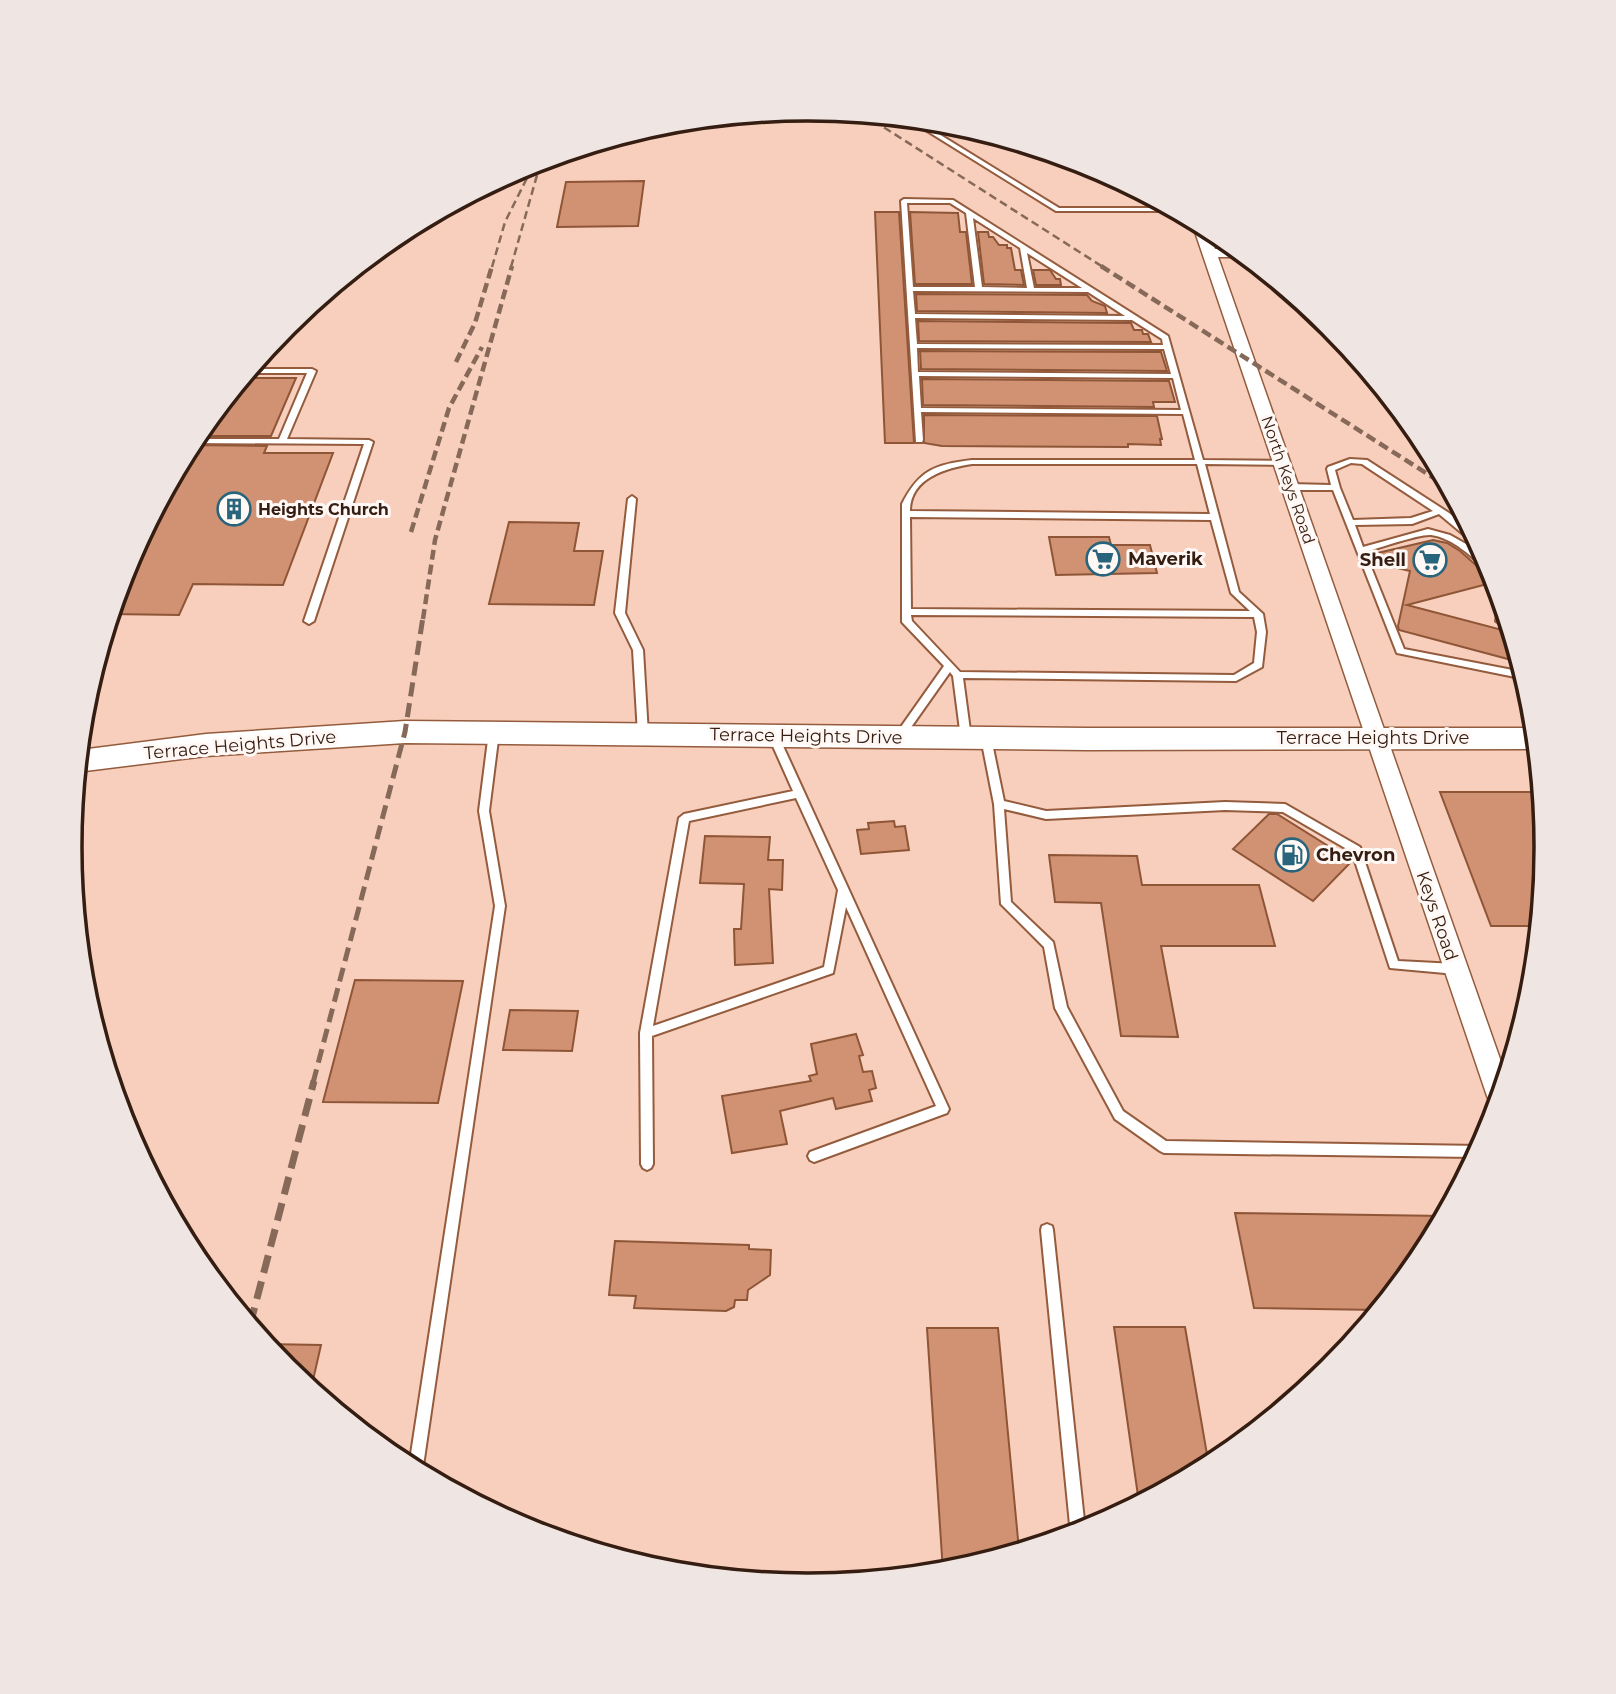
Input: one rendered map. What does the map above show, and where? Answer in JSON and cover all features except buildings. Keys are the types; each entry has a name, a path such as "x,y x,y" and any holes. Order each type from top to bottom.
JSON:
{"main road":[{"name":"Terrace Heights Drive","path":"87,760 233,743 405,732 976,738 1526,739"}],"street":[{"name":"North Keys Road","path":"1205,240 1375,737"},
{"path":"1210,253 1225,253"},
{"name":"Keys Road","path":"1375,737 1495,1081"}],"lane":[{"path":"932,132 1058,210 1156,210"},
{"path":"919,440 904,201 951,201 1165,338 1236,593 1254,606 1263,624 1259,665 1236,677 958,675"},
{"path":"969,212 979,289"},
{"path":"1023,248 1031,290"},
{"path":"910,289 1092,290"},
{"path":"911,316 1133,318"},
{"path":"913,346 1168,348"},
{"path":"260,371 312,371 282,442"},
{"path":"915,374 1176,376"},
{"path":"917,410 1186,412"},
{"path":"207,441 369,442 309,621"},
{"path":"1459,527 1440,511 1364,462 1350,461 1331,469 1400,651 1513,674"},
{"path":"1282,463 972,462 946,465 924,475 912,489 906,504 907,622 958,675 999,804 1006,904 1049,945 1061,1008 1118,1115 1164,1147 1467,1151"},
{"path":"1290,487 1336,488"},
{"path":"632,499 620,613 638,650 643,734"},
{"path":"1350,523 1412,521 1440,511"},
{"path":"906,514 1215,517"},
{"path":"1360,551 1428,532 1462,544 1471,552"},
{"path":"907,612 1258,614"},
{"path":"899,737 949,666"},
{"path":"418,1458 499,906 484,811 494,733"},
{"path":"773,735 943,1109 814,1156"},
{"path":"647,1164 646,1033 684,818 800,793"},
{"path":"999,804 1046,814 1225,806 1285,807 1356,850 1394,965 1456,969"},
{"path":"646,1033 829,970 843,891"},
{"path":"1047,1230 1076,1522"}],"railway":[{"path":"880,125 1103,267"},
{"path":"511,267 538,173"},
{"path":"492,267 505,222 527,177"},
{"path":"456,362 475,323 492,266"},
{"path":"423,619 435,540 512,266"},
{"path":"1101,266 1433,477"},
{"path":"411,532 449,408 482,347"},
{"path":"313,1083 405,732 423,617"},
{"path":"253,1315 314,1081"}],"place":[{"name":"Heights Church","path":"234,509"},
{"name":"Maverik","path":"1103,559"},
{"name":"Shell","path":"1430,560"},
{"name":"Chevron","path":"1292,855"}]}
